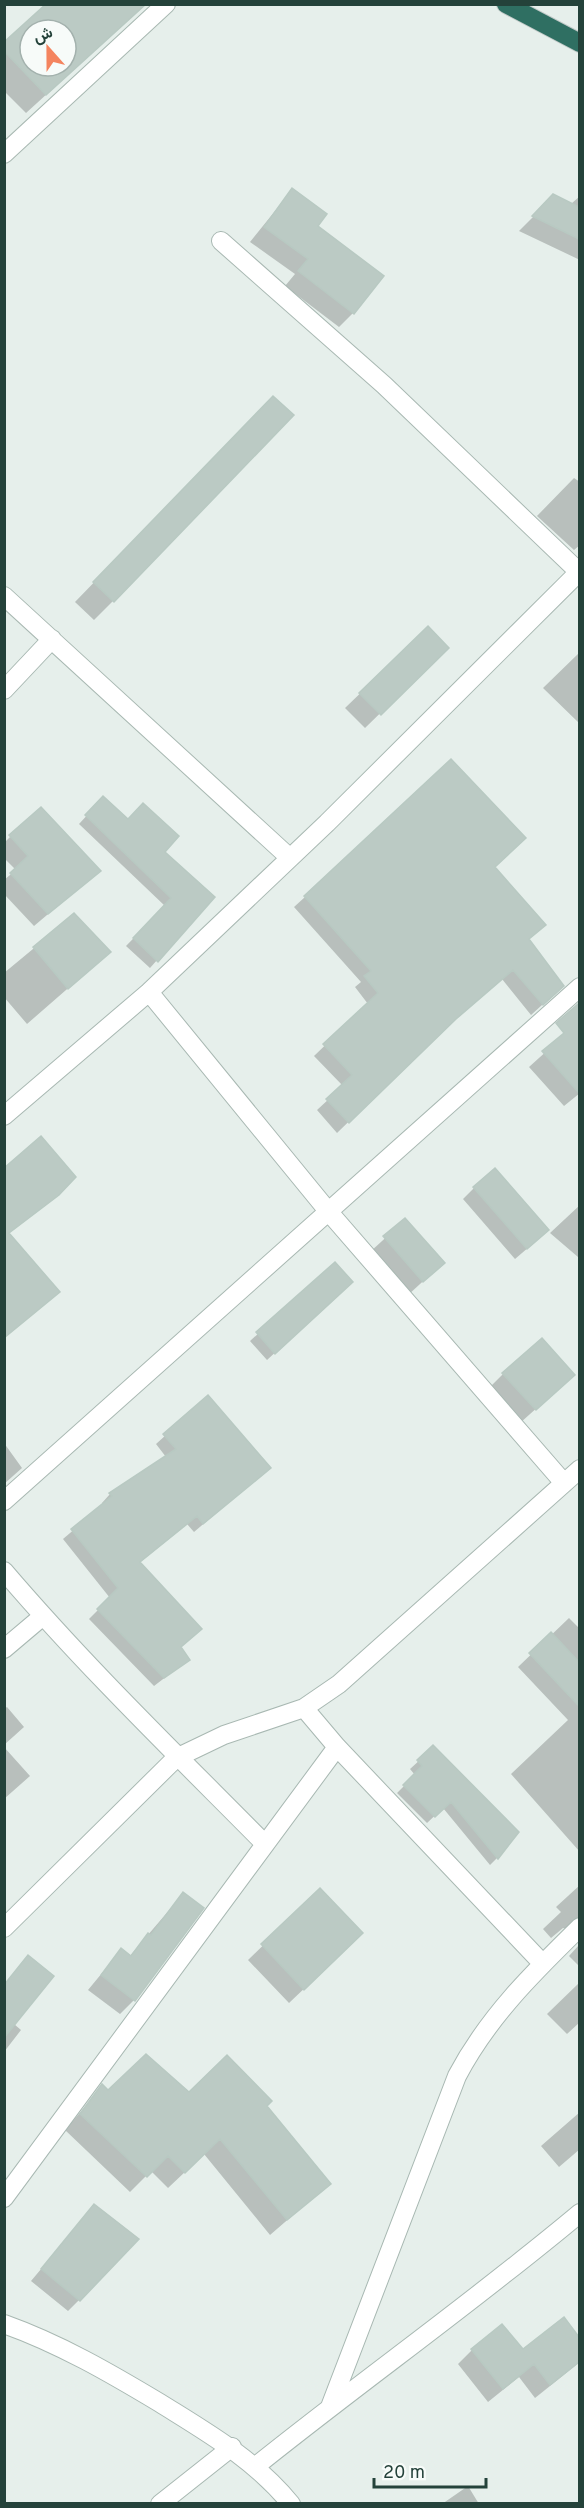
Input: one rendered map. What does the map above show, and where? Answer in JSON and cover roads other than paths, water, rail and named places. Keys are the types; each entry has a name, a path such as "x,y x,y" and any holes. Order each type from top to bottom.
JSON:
{"highway":[{"path":"506,4 579,43"}],"street":[{"path":"4,154 166,4"},
{"path":"4,1116 149,992 435,718 579,572 384,385 222,241"},
{"path":"4,596 290,858"},
{"path":"4,690 52,639"},
{"path":"4,1501 579,987"},
{"path":"149,992 328,1211 564,1483"},
{"path":"4,1928 176,1758 224,1735 304,1708 361,1667 579,1469"},
{"path":"4,1571 176,1758 264,1843"},
{"path":"4,1649 43,1616"},
{"path":"304,1708 337,1747 543,1964"},
{"path":"4,2198 337,1747"},
{"path":"330,2407 458,2076 484,2030 579,1927"},
{"path":"256,2466 330,2407 496,2283 579,2213"},
{"path":"4,2324 33,2334 98,2366 232,2447 256,2466 291,2504"},
{"path":"160,2504 232,2447"}]}
